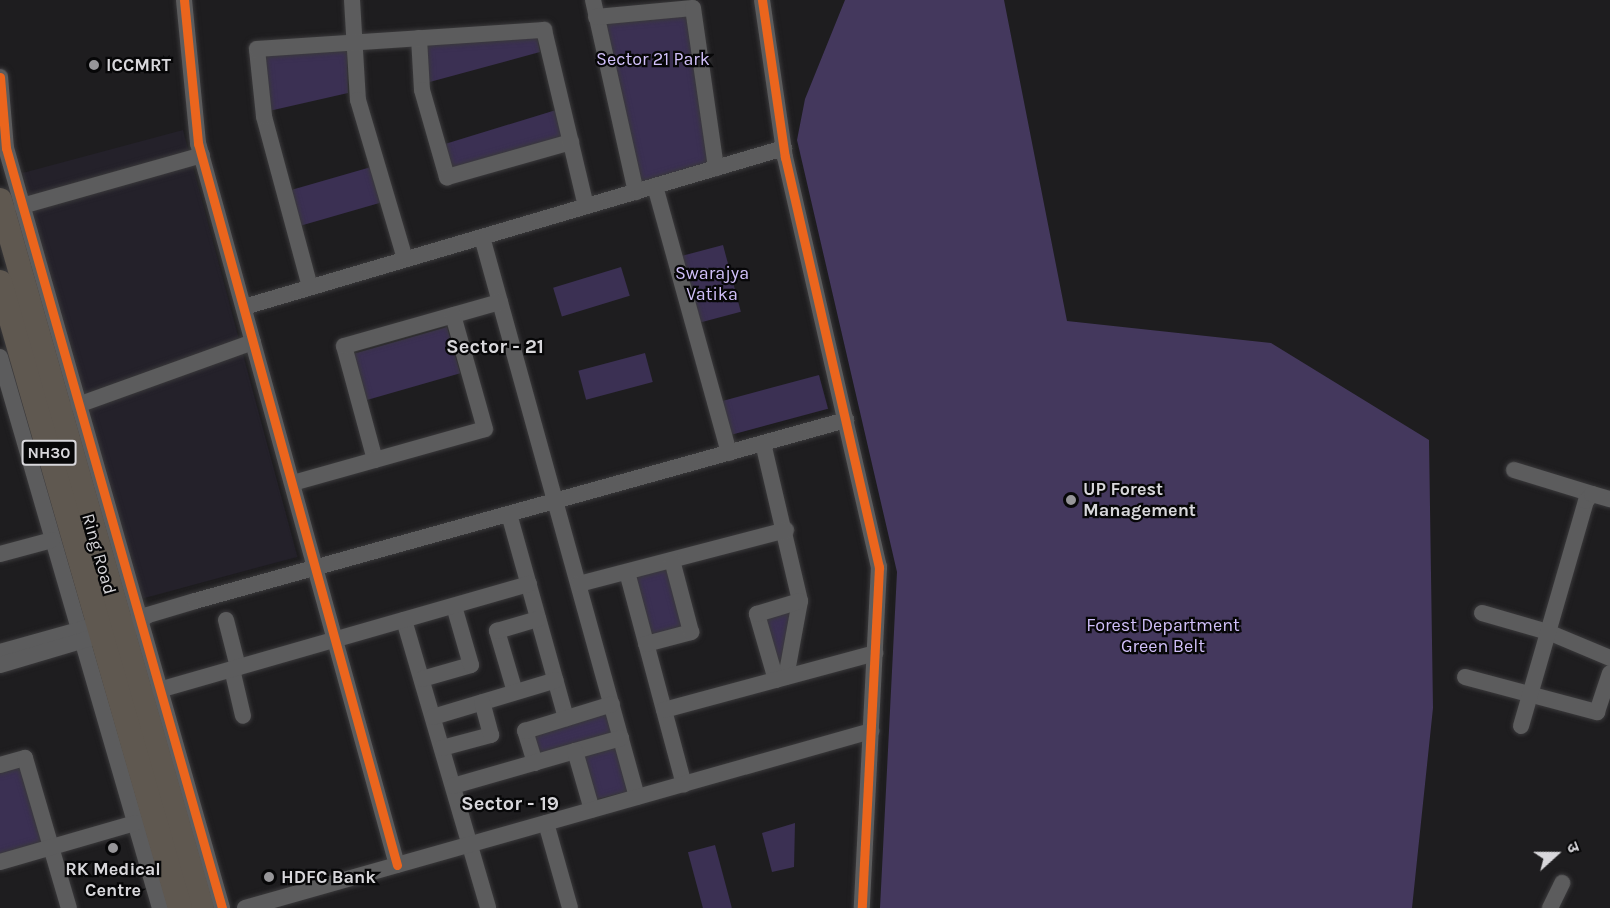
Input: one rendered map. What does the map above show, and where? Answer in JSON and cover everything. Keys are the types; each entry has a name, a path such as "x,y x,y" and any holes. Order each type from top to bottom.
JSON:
{"highway":[{"name":"Ring Road","path":"11,203 180,908"},
{"name":"Ring Road","path":"0,282 113,626 202,908"}],"street":[{"path":"184,0 202,155 397,865"},
{"path":"352,0 358,100 405,259"},
{"path":"762,0 784,148 879,567 862,908"},
{"path":"636,192 595,8 693,8 716,168"},
{"path":"310,287 264,116 257,49 544,30 586,206"},
{"path":"419,38 422,90 447,177 570,142"},
{"path":"0,77 11,203 78,405 113,626 135,823 160,908"},
{"path":"244,307 784,148"},
{"path":"11,203 202,155"},
{"path":"655,186 729,453"},
{"path":"482,237 557,501 637,797"},
{"path":"375,460 344,346 500,302"},
{"path":"292,483 485,429 453,315"},
{"path":"78,405 254,342"},
{"path":"0,357 52,540 159,690 222,908"},
{"path":"0,665 113,626 316,567 846,420"},
{"path":"763,443 786,530 800,601 781,678"},
{"path":"1514,471 1610,499"},
{"path":"1521,726 1586,501 1592,494"},
{"path":"509,514 566,718"},
{"path":"579,584 786,530"},
{"path":"0,554 52,540"},
{"path":"646,644 691,632 672,560"},
{"path":"627,572 684,784"},
{"path":"159,690 529,584"},
{"path":"781,678 757,614 800,601"},
{"path":"422,679 471,665 454,606"},
{"path":"1482,614 1548,632 1610,658"},
{"path":"514,692 497,631 538,619"},
{"path":"226,620 243,716"},
{"path":"404,620 488,908"},
{"path":"0,652 113,626"},
{"path":"664,710 875,653"},
{"path":"1465,677 1598,712 1610,673"},
{"path":"433,717 556,680"},
{"path":"442,748 491,735 482,702"},
{"path":"535,763 525,731 612,704"},
{"path":"245,908 871,731"},
{"path":"453,786 621,738"},
{"path":"575,751 592,810"},
{"path":"0,765 25,758 69,908"},
{"path":"0,862 135,823"},
{"path":"546,823 570,908"},
{"path":"1550,908 1562,883"}],"shaded area":[{"path":"183,130 297,557 137,600 23,173"}],"green space":[{"name":"Forest Department Green Belt","path":"845,0 1004,0 1067,321 1271,343 1429,440 1433,708 1412,908 880,908 897,572 797,140 805,99"},
{"name":"Sector 21 Park","path":"687,15 708,163 641,182 604,23"},
{"path":"537,36 540,52 426,83 424,43"},
{"path":"347,50 348,93 269,111 264,54"},
{"path":"556,110 564,137 452,171 444,144"},
{"path":"371,167 381,203 301,225 291,190"},
{"name":"Swarajya Vatika","path":"723,245 741,312 700,323 682,256"},
{"path":"621,267 630,296 562,316 553,288"},
{"path":"447,327 460,373 367,400 354,354"},
{"path":"645,353 653,382 586,400 578,371"},
{"path":"819,375 828,409 731,435 721,401"},
{"path":"669,568 684,628 651,636 636,576"},
{"path":"793,611 779,667 764,620"},
{"path":"608,712 630,791 594,800 578,748 539,759 531,733"},
{"path":"22,764 44,843 0,855 0,771"},
{"path":"795,823 794,867 772,872 762,833"},
{"path":"715,845 732,908 703,908 688,852"}],"cycle path":[{"path":"184,0 198,143 397,865"},
{"path":"762,0 785,157 879,567 862,908"},
{"path":"0,77 6,148 222,908"}],"place":[{"name":"ICCMRT","path":"94,65"},
{"name":"UP Forest Management","path":"1071,500"},
{"name":"RK Medical Centre","path":"113,848"},
{"name":"HDFC Bank","path":"269,877"}],"district":[{"name":"Sector - 21","path":"495,346"},
{"name":"Sector - 19","path":"510,803"}]}
